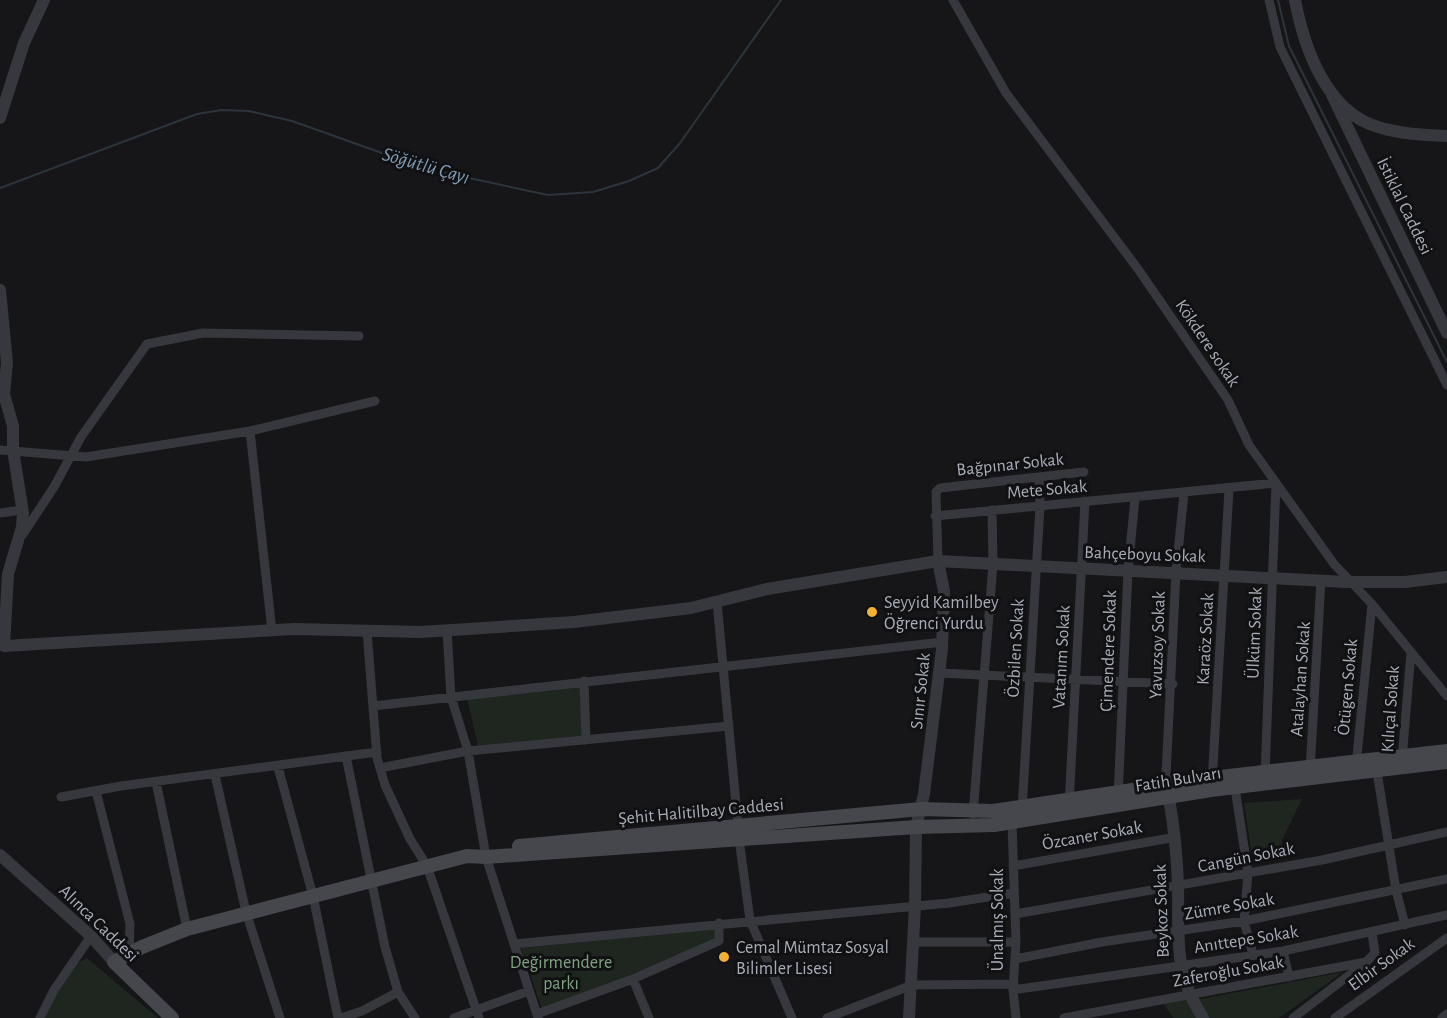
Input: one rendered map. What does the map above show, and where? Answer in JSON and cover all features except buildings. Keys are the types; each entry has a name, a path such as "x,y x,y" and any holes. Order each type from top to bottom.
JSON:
{"main road":[{"path":"1356,768 1377,772 1447,751"},
{"path":"1018,817 1070,800 1118,792 1168,791 1402,763 1447,762"},
{"name":"Fatih Bulvarı","path":"1212,784 1235,788 1265,778"},
{"name":"Fatih Bulvarı","path":"915,827 973,825 1018,817 1069,814 1117,807 1168,791"},
{"name":"Şehit Halitilbay Caddesi","path":"114,962 187,929 467,856 486,857 739,832 921,809 993,811 1018,817"},
{"name":"Şehit Halitilbay Caddesi","path":"739,832 915,827"},
{"name":"Alınca Caddesi","path":"114,962 158,1013 172,1018"}],"street":[{"path":"0,118 24,44 44,0"},
{"name":"Kökdere sokak","path":"953,0 1006,93 1138,269 1228,400 1249,445 1334,564 1372,604 1446,694"},
{"path":"1269,0 1280,47 1447,385"},
{"name":"İstiklal Caddesi","path":"1295,0 1307,42 1447,333"},
{"path":"1332,95 1350,114 1376,127 1409,134 1447,136"},
{"path":"0,290 7,363 1,390 13,426 22,510 18,541"},
{"path":"2,647 4,579 18,541 97,414 140,358 147,344 202,333 359,336"},
{"path":"0,450 86,457 250,431 375,401"},
{"path":"250,431 272,631"},
{"name":"Bağpınar Sokak","path":"940,488 1084,472"},
{"name":"Özbilen Sokak","path":"1018,817 1030,678 1040,506 1039,477"},
{"name":"Mete Sokak","path":"973,825 982,676 993,564 992,510 1184,494 1276,483"},
{"name":"Ülküm Sokak","path":"1265,778 1276,483"},
{"name":"Sınır Sokak","path":"909,1018 915,906 915,827 921,809 943,642 944,591 938,561 935,516 936,492 940,488"},
{"name":"Karaöz Sokak","path":"1212,784 1229,489"},
{"name":"Yavuzsoy Sokak","path":"1168,791 1176,572 1184,494"},
{"name":"Çimendere Sokak","path":"1117,807 1128,571 1135,498"},
{"name":"Vatanım Sokak","path":"1069,814 1085,501"},
{"path":"0,513 22,510"},
{"path":"935,516 992,510"},
{"name":"Bahçeboyu Sokak","path":"2,647 272,631 447,630 574,622 691,608 767,589 938,561 1352,582 1405,582 1447,577"},
{"name":"Atalayhan Sokak","path":"1310,774 1321,580"},
{"path":"717,602 739,832 750,920 792,1018"},
{"name":"Ötügen Sokak","path":"1356,768 1372,604"},
{"path":"447,630 451,697 468,751 486,857 537,1016 633,979 719,941 719,923"},
{"path":"367,631 380,768 410,839 427,866 477,1014"},
{"path":"373,705 943,642"},
{"name":"Kılıçal Sokak","path":"1402,763 1411,652"},
{"path":"940,672 1076,681 1173,684"},
{"path":"584,681 586,740"},
{"path":"380,768 468,751 729,726"},
{"path":"61,797 377,752"},
{"path":"346,756 370,883 398,992 415,1018"},
{"path":"278,767 313,896 339,1018 362,1011 398,992"},
{"path":"1377,772 1396,890 1405,926"},
{"path":"215,775 246,912 280,1018"},
{"path":"156,782 187,929"},
{"path":"1235,788 1248,873 1244,921 1253,955"},
{"path":"96,791 130,924 129,954"},
{"name":"Beykoz Sokak","path":"1168,791 1176,837 1178,887 1176,932 1181,966 1189,996 1203,1018"},
{"name":"Ünalmış Sokak","path":"1016,1018 1013,987 1016,942 1013,866 1018,817"},
{"name":"Cangün Sokak","path":"1015,914 1178,887 1390,846 1447,832"},
{"name":"Özcaner Sokak","path":"1013,866 1176,837"},
{"name":"Alınca Caddesi","path":"0,855 92,936 114,962"},
{"name":"Zümre Sokak","path":"1015,959 1101,942 1244,921 1447,879"},
{"path":"514,944 915,906 1014,893"},
{"name":"Anıttepe Sokak","path":"912,985 1013,987 1181,966 1283,951 1447,915"},
{"path":"1293,1018 1375,953 1372,933"},
{"path":"40,1018 54,990 92,936"},
{"name":"Elbir Sokak","path":"1335,1018 1447,938"},
{"path":"913,942 1016,942"},
{"path":"1283,951 1289,977"},
{"name":"Zaferoğlu Sokak","path":"1064,1018 1366,962"},
{"path":"633,979 649,1018"},
{"path":"827,1018 912,985"},
{"path":"453,1018 477,1014 529,991"},
{"path":"1442,1018 1447,1014"}],"green space":[{"path":"582,685 583,736 478,746 467,698"},
{"path":"1302,799 1282,840 1281,858 1253,863 1244,803"},
{"name":"Değirmendere parkı","path":"720,929 721,941 542,1009 521,948"},
{"path":"87,958 158,1018 45,1018 70,966"},
{"path":"1343,972 1279,1018 1209,1018 1196,1000"},
{"path":"1191,999 1204,1018 1173,1018 1163,1003"}],"waterway":[{"name":"Söğütlü Çayı","path":"0,188 197,114 221,110 249,111 292,121 427,169 548,195 593,192 629,181 658,168 680,143 781,0"},
{"path":"1278,0 1289,46 1447,362"}],"place":[{"name":"Seyyid Kamilbey Öğrenci Yurdu","path":"872,612"},
{"name":"Cemal Mümtaz Sosyal Bilimler Lisesi","path":"724,957"}]}
